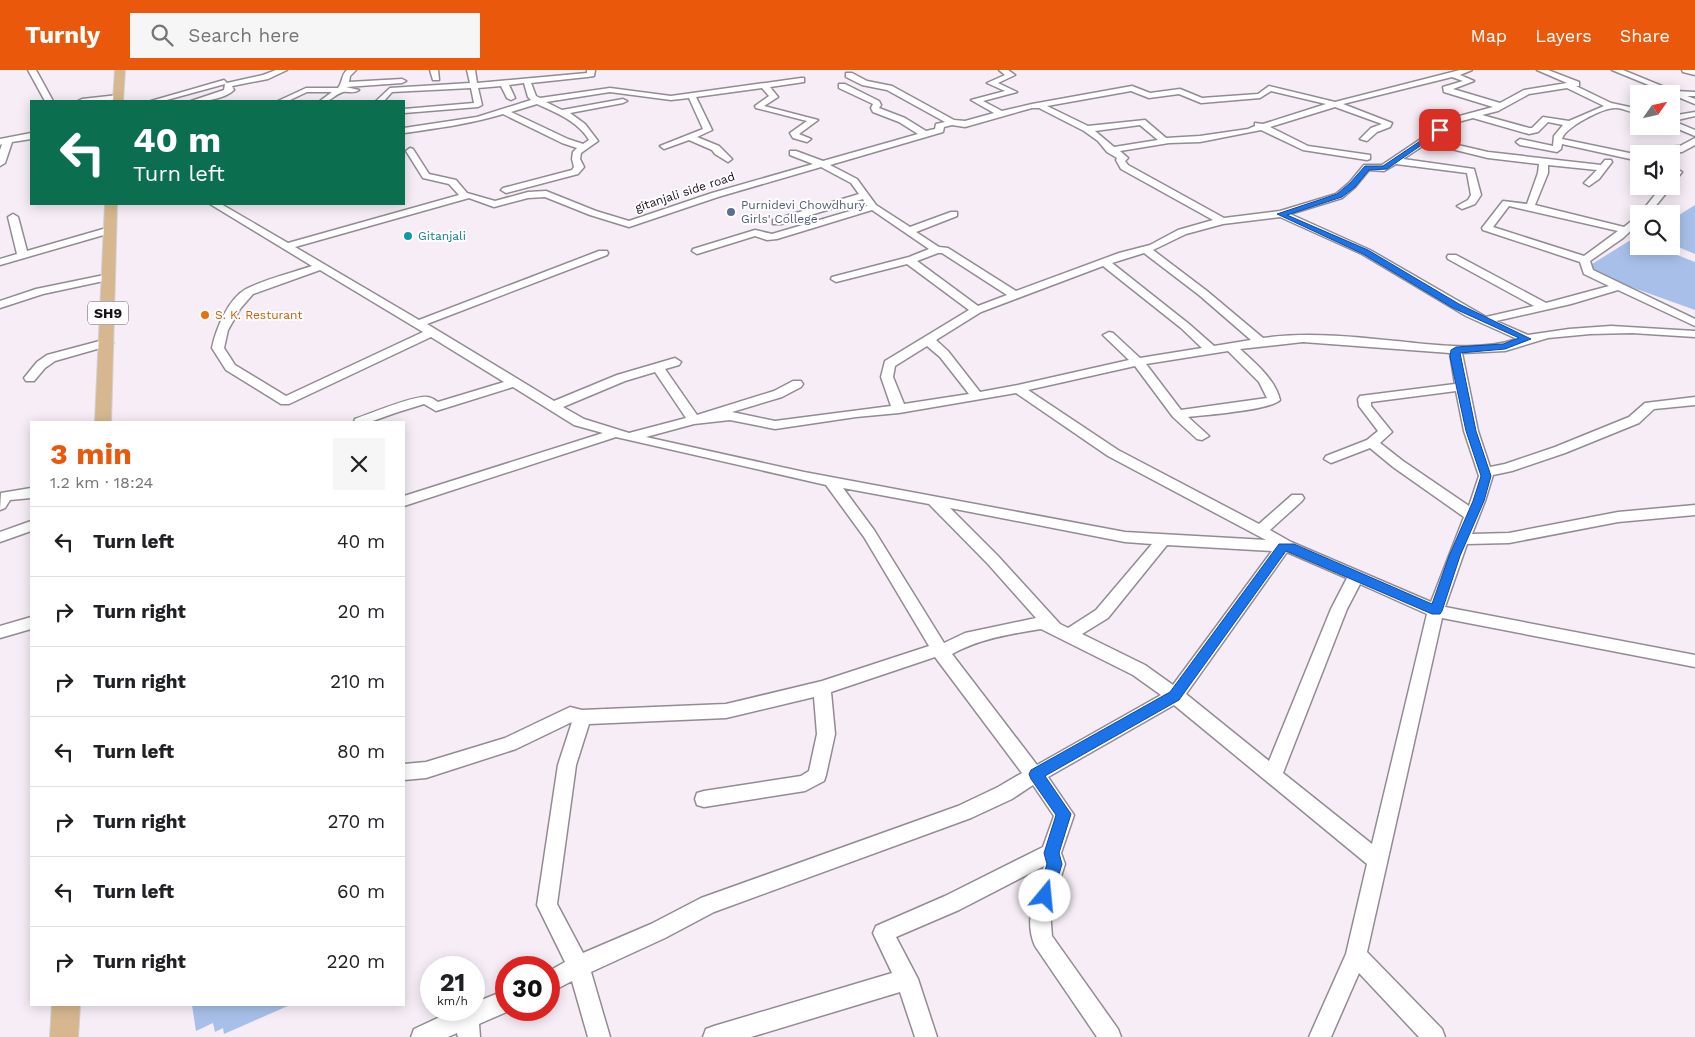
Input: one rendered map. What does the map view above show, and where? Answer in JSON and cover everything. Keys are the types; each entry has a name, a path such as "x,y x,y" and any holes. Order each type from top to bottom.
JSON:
{"main road":[{"path":"118,99 120,70"},
{"name":"SH9","path":"103,421 111,205"},
{"path":"64,1037 66,1006"}],"street":[{"path":"32,70 48,100"},
{"path":"159,100 265,77 283,70"},
{"path":"325,100 343,87 346,75 352,70"},
{"path":"343,87 390,90 473,86 587,75 591,74 591,70"},
{"path":"1001,114 975,100 1013,92 991,83 1011,75 1003,70"},
{"path":"899,409 887,377 889,364 977,310 1105,262 1154,247 1182,232 1222,221 1280,214 1340,196 1367,167 1384,168 1455,120 1500,106 1527,92 1576,84 1541,70"},
{"path":"1616,70 1653,85"},
{"path":"1686,70 1695,73"},
{"path":"1110,150 1166,142 1164,141 1249,131 1259,126 1334,104 1460,71 1470,81 1446,88 1450,92 1500,106"},
{"path":"405,111 477,105 472,73"},
{"path":"463,76 472,73 482,75"},
{"path":"208,100 230,90 217,74"},
{"path":"284,100 302,91 435,74 445,78"},
{"path":"849,74 860,81 884,86 952,122"},
{"path":"605,80 610,90"},
{"path":"405,130 443,125 505,112 537,101 610,90 671,98 801,80"},
{"path":"478,197 575,172 579,167 576,159 577,152 593,142 593,138 576,121 563,112 537,101 530,95 527,81"},
{"path":"504,83 511,98"},
{"path":"764,85 774,97 759,106 814,120 794,133 796,136 807,139"},
{"path":"842,86 877,104 886,102"},
{"path":"1569,86 1610,106"},
{"name":"gitanjali side road","path":"288,246 464,195 472,195 494,204 528,195 546,194 593,213 629,224 715,195 940,130 939,126 952,122 965,124 1037,106 1132,88 1149,96"},
{"path":"1133,99 1180,91 1201,101 1260,96 1269,88 1334,104 1388,123 1374,130 1364,139"},
{"path":"381,100 390,90"},
{"path":"1680,93 1695,94"},
{"path":"218,95 228,100"},
{"path":"664,146 706,131 709,128 692,96"},
{"path":"1680,96 1695,102"},
{"path":"896,99 905,97"},
{"path":"100,100 118,99"},
{"path":"563,112 623,102"},
{"path":"877,104 874,108 876,110 902,120 925,134"},
{"path":"1520,142 1557,149 1557,140 1563,129 1570,124 1610,106 1619,105 1630,109"},
{"path":"1037,106 1087,129 1108,146 1110,150 1124,158 1120,160 1124,167 1222,221"},
{"path":"505,112 565,141 583,147"},
{"path":"1680,118 1695,114"},
{"path":"1470,115 1529,131 1535,130 1546,119 1570,124"},
{"path":"1087,129 1142,122 1164,141"},
{"path":"1259,126 1306,148 1367,157"},
{"path":"1680,126 1695,133"},
{"path":"0,163 4,141 30,136"},
{"path":"689,137 716,148 718,152 728,159"},
{"path":"1425,140 1488,155 1544,163 1603,168"},
{"path":"1557,140 1630,155"},
{"path":"1680,149 1695,142"},
{"path":"410,151 426,176 454,183 460,186 464,195"},
{"path":"1589,183 1618,152"},
{"path":"793,153 822,164 854,181 873,208 937,250"},
{"path":"1396,161 1471,171 1476,194 1472,202 1462,206"},
{"path":"1530,207 1543,173 1544,163"},
{"path":"496,193 528,195"},
{"path":"1652,205 1661,195"},
{"path":"777,222 864,196"},
{"path":"1585,260 1487,228 1506,203 1625,230"},
{"path":"217,205 432,332 578,422 623,435 831,481 1125,538 1287,547"},
{"path":"697,251 755,233 773,237 873,208"},
{"path":"909,231 954,214"},
{"path":"1280,214 1366,252 1456,306 1527,339"},
{"path":"13,216 23,256"},
{"path":"1585,260 1630,226"},
{"path":"0,262 110,236"},
{"path":"0,266 110,236"},
{"path":"1145,249 1203,293 1260,342"},
{"path":"836,280 937,250 944,250 1016,296"},
{"path":"418,324 603,253"},
{"path":"1452,257 1544,307"},
{"path":"908,260 977,310"},
{"path":"1585,260 1588,272 1695,323"},
{"path":"1105,262 1185,326 1210,349"},
{"path":"322,266 249,292 235,307 222,330 218,348 230,367 285,401 432,332"},
{"path":"0,305 40,291 109,277"},
{"path":"1486,320 1544,307 1617,287"},
{"path":"694,420 730,416 775,425 856,413 899,409 978,397 1138,362 1260,342 1312,338 1456,350 1505,347 1527,339 1557,332 1597,329 1635,329 1695,334"},
{"path":"1109,335 1138,362 1178,414 1202,436"},
{"path":"928,340 944,354 978,397"},
{"path":"30,378 41,365 51,358 107,343"},
{"path":"1178,414 1260,404 1274,400 1269,386 1231,347"},
{"path":"1320,1037 1356,955 1436,611 1486,476 1471,431 1455,357 1456,350"},
{"path":"552,406 621,378 675,362"},
{"path":"658,367 694,420"},
{"path":"362,421 390,410 426,400 436,407 513,383"},
{"path":"405,501 623,435 694,420 778,394 797,384"},
{"path":"1331,459 1372,443 1385,432 1365,406 1364,399 1462,387"},
{"path":"1018,389 1113,453 1287,547 1436,611 1695,661"},
{"path":"1485,472 1507,468 1560,450 1634,420 1650,406 1695,401"},
{"path":"1372,443 1398,464 1472,515"},
{"path":"560,976 658,931 708,905 964,812 1005,793 1034,775 940,650 869,534 831,481"},
{"path":"0,505 6,496 30,493"},
{"path":"1260,531 1296,498"},
{"path":"934,501 1062,632"},
{"path":"1462,539 1509,538 1618,517 1695,510"},
{"path":"0,537 30,526"},
{"path":"1062,632 1102,614 1163,540"},
{"path":"1110,1037 1042,939 1040,911 1055,864 1051,853 1064,814 1036,774 1175,696 1287,547"},
{"path":"1273,775 1339,609 1356,576"},
{"path":"0,632 30,623"},
{"path":"405,772 426,770 510,744 570,714 582,716 726,711 822,688 940,650 965,639 1014,627 1042,623 1139,670 1175,696 1378,861"},
{"path":"704,799 805,783 817,775 826,734 822,688"},
{"path":"582,716 567,765 547,905 579,967 599,1037"},
{"path":"926,1037 907,979 882,933 952,903 1051,853"},
{"path":"1356,955 1434,1037"},
{"path":"714,1037 907,979"},
{"path":"422,1037 468,1022 495,1007"}],"water":[{"path":"1695,205 1695,254 1680,248 1680,214"},
{"path":"1629,241 1630,255 1677,255 1695,262 1695,310 1603,277 1590,270 1592,264"},
{"path":"192,1006 288,1006 224,1034 223,1028 215,1032 213,1023 196,1031"}],"place":[{"name":"Purnidevi Chowdhury Girls' College","path":"731,212"},
{"name":"Gitanjali","path":"408,236"},
{"name":"S. K. Resturant","path":"205,315"}],"route":[{"path":"1045,896 1055,864 1051,853 1064,814 1036,774 1175,696 1283,547 1290,547 1436,611 1454,556 1478,501 1486,476 1471,431 1455,357 1456,350 1505,347 1527,339 1470,314 1366,252 1318,229 1280,214 1340,196 1367,167 1384,168 1440,130"}]}
